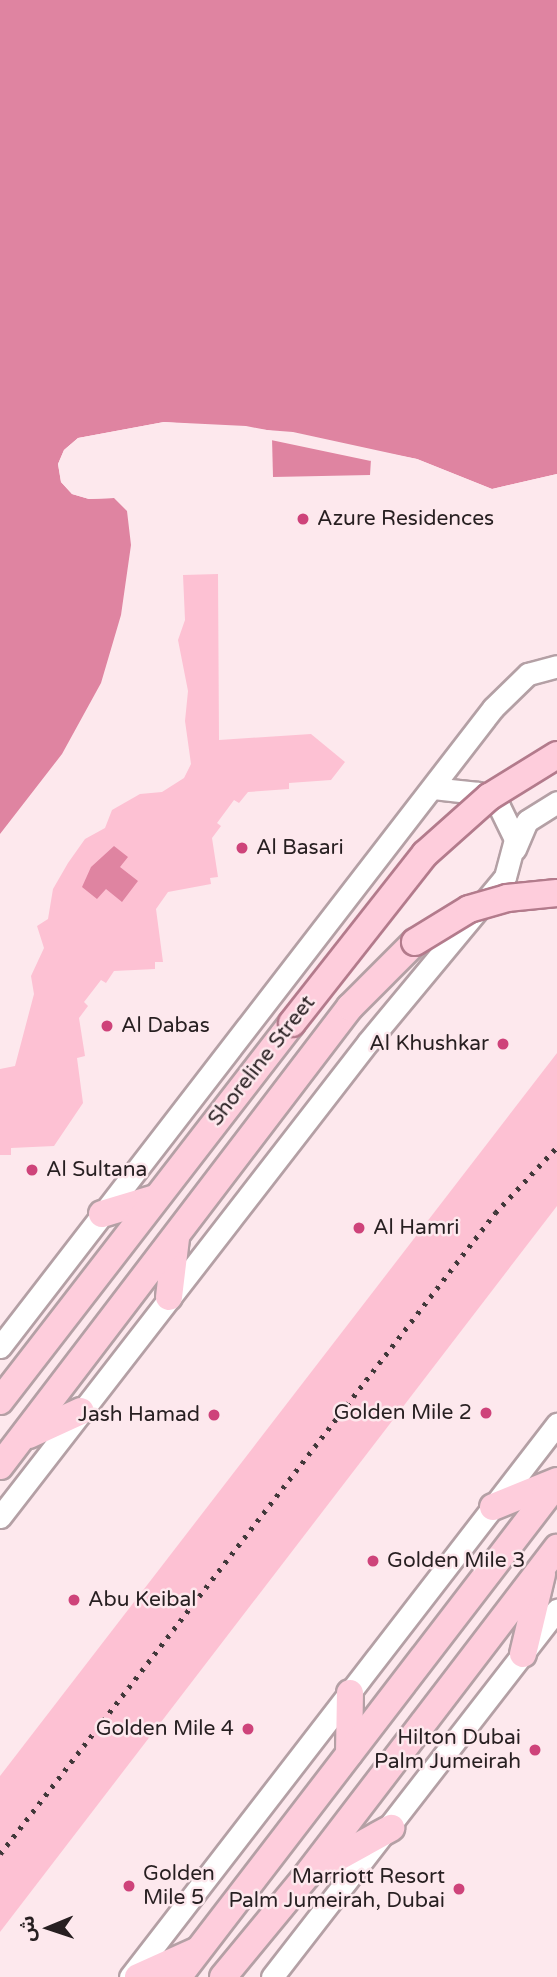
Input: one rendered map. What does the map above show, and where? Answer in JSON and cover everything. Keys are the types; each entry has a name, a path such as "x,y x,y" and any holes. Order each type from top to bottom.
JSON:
{"main road":[{"name":"Shoreline Street","path":"0,1401 155,1198 425,854 489,797 557,755"},
{"name":"Shoreline Street","path":"0,1466 365,989 415,942 469,909 516,896 557,893"},
{"path":"415,942 494,913 557,907"},
{"path":"102,1214 155,1198"},
{"path":"169,1297 176,1236"},
{"path":"21,1439 81,1411"},
{"path":"493,1507 557,1482"},
{"path":"178,1977 557,1482"},
{"path":"523,1654 551,1556"},
{"path":"223,1977 307,1875 551,1556"},
{"path":"349,1754 350,1693"},
{"path":"307,1875 391,1828"},
{"path":"138,1977 201,1948"}],"street":[{"path":"0,1347 516,683 535,671 557,666"},
{"path":"433,788 478,793 499,806 512,826 514,851"},
{"path":"0,1517 368,1042 501,884 527,821 557,802"},
{"path":"130,1977 557,1424"},
{"path":"272,1977 391,1828 557,1610"}],"shaded area":[{"path":"0,0 557,0 557,474 492,489 417,459 246,426 164,422 78,438 64,450 58,464 61,482 72,494 89,499 114,498 127,511 131,545 121,615 101,683 62,754 0,834"},
{"path":"272,438 371,459 370,475 273,477"},
{"path":"218,574 219,740 311,734 345,762 331,780 289,783 289,789 248,792 239,803 234,800 217,823 221,826 212,838 218,877 210,878 211,884 168,892 156,909 163,962 155,962 155,969 114,971 106,983 101,980 84,1002 88,1006 79,1018 85,1056 77,1058 83,1103 54,1146 11,1148 11,1155 0,1155 0,1069 15,1066 34,994 31,976 44,948 37,926 48,919 53,889 68,863 85,839 105,828 112,810 140,794 162,792 184,778 191,764 185,721 188,691 178,640 185,620 183,575"},
{"path":"114,846 128,857 120,867 138,881 122,902 106,889 97,899 82,887 91,867"},
{"path":"557,1053 557,1206 0,1932 0,1776"}],"pier":[{"path":"164,422 293,432 417,459 492,489 557,474 557,478 491,492 416,462 293,436 164,426 79,442 67,452 62,465 65,480 74,491 117,496 114,498 89,499 72,494 61,482 58,464 64,450 78,438"},
{"path":"272,435 372,456 371,461 271,440"}],"railway":[{"path":"0,1854 495,1213 557,1147"}],"place":[{"name":"Azure Residences","path":"303,519"},
{"name":"Al Basari","path":"242,848"},
{"name":"Al Dabas","path":"107,1026"},
{"name":"Al Khushkar","path":"503,1044"},
{"name":"Al Sultana","path":"32,1170"},
{"name":"Al Hamri","path":"359,1228"},
{"name":"Golden Mile 2","path":"486,1413"},
{"name":"Jash Hamad","path":"214,1415"},
{"name":"Golden Mile 3","path":"373,1561"},
{"name":"Abu Keibal","path":"74,1600"},
{"name":"Golden Mile 4","path":"248,1729"},
{"name":"Hilton Dubai Palm Jumeirah","path":"535,1750"},
{"name":"Golden Mile 5","path":"129,1886"},
{"name":"Marriott Resort Palm Jumeirah, Dubai","path":"459,1889"}]}
